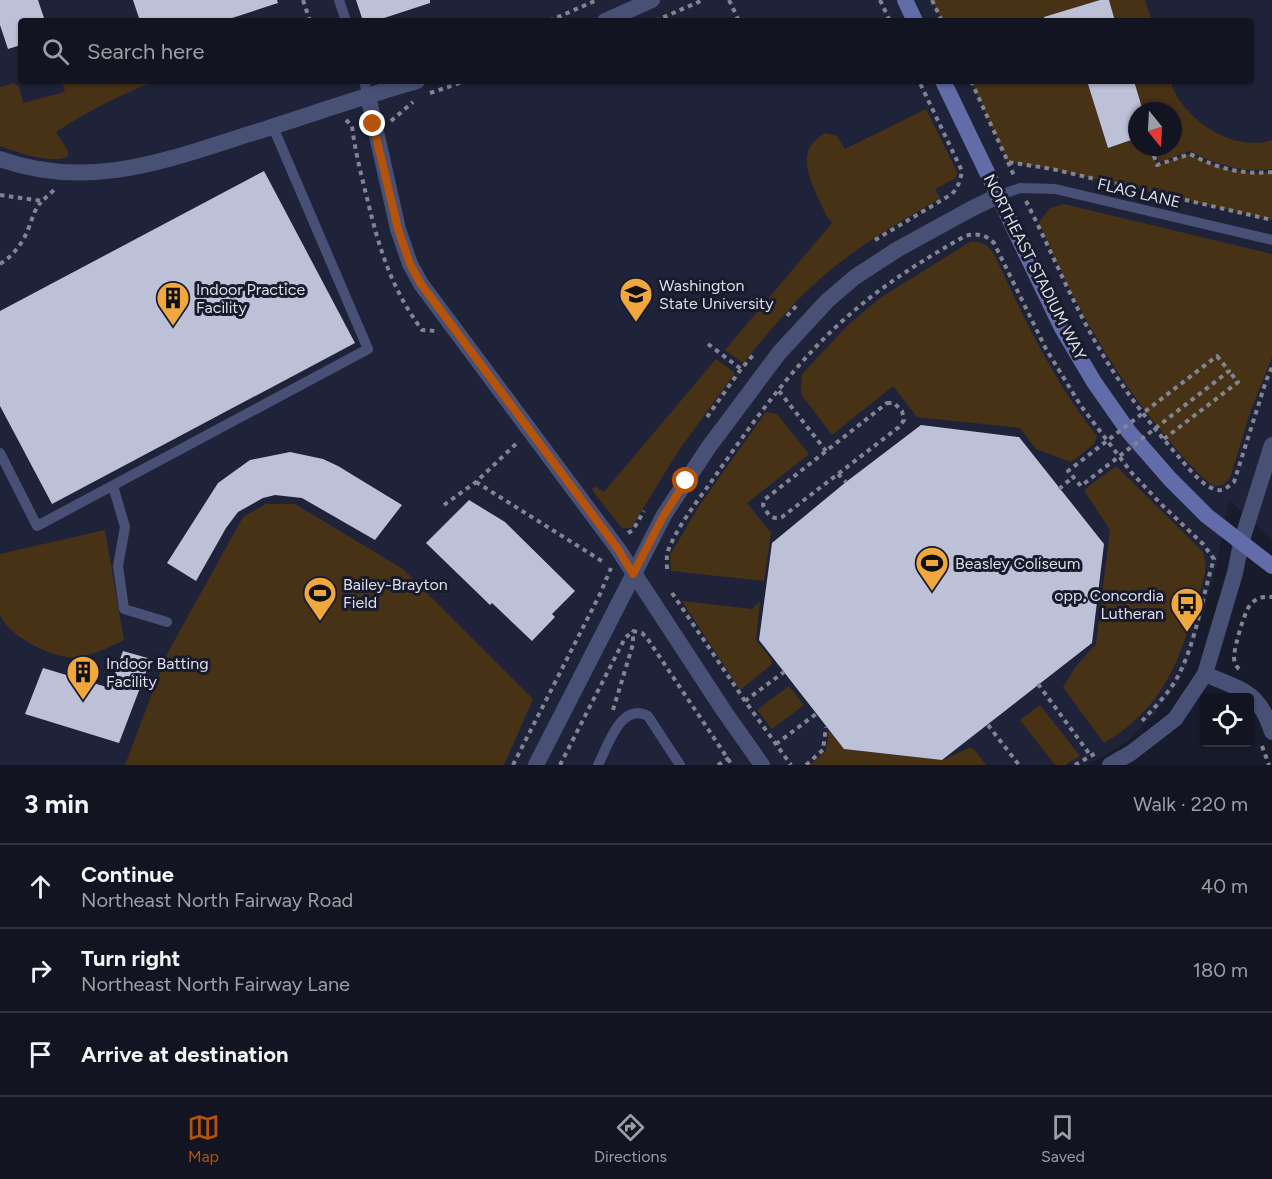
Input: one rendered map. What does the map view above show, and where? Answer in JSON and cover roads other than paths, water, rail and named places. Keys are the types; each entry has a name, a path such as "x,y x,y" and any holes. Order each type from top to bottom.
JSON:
{"main road":[{"path":"905,0 914,18"},
{"name":"NORTHEAST STADIUM WAY","path":"944,84 1000,195 1062,328 1112,409 1170,479 1207,516 1272,566"}],"street":[{"path":"612,18 652,0"},
{"path":"0,159 61,173 103,173 134,168 195,152 273,127 366,89 423,87"},
{"path":"366,89 398,229 421,284 618,549 762,765"},
{"path":"536,765 664,515 708,448 779,353 827,301 855,278 898,249 1000,195"},
{"path":"1110,765 1131,753 1175,719 1205,674 1235,573 1241,543 1272,445"},
{"path":"1205,674 1251,695 1266,713 1272,732"}],"lane":[{"path":"339,0 345,18"},
{"path":"0,453 37,526 368,349 273,127"},
{"name":"FLAG LANE","path":"1000,195 1020,188 1055,189 1272,240"},
{"path":"113,486 125,527 118,566 124,609 167,622"},
{"path":"598,765 624,716 641,712 648,716 680,765"}],"place":[{"name":"Washington State University","path":"636,323"},
{"name":"Indoor Practice Facility","path":"173,327"},
{"name":"Beasley Coliseum","path":"932,592"},
{"name":"Bailey-Brayton Field","path":"320,622"},
{"name":"opp. Concordia Lutheran","path":"1187,633"},
{"name":"Indoor Batting Facility","path":"83,701"}]}
